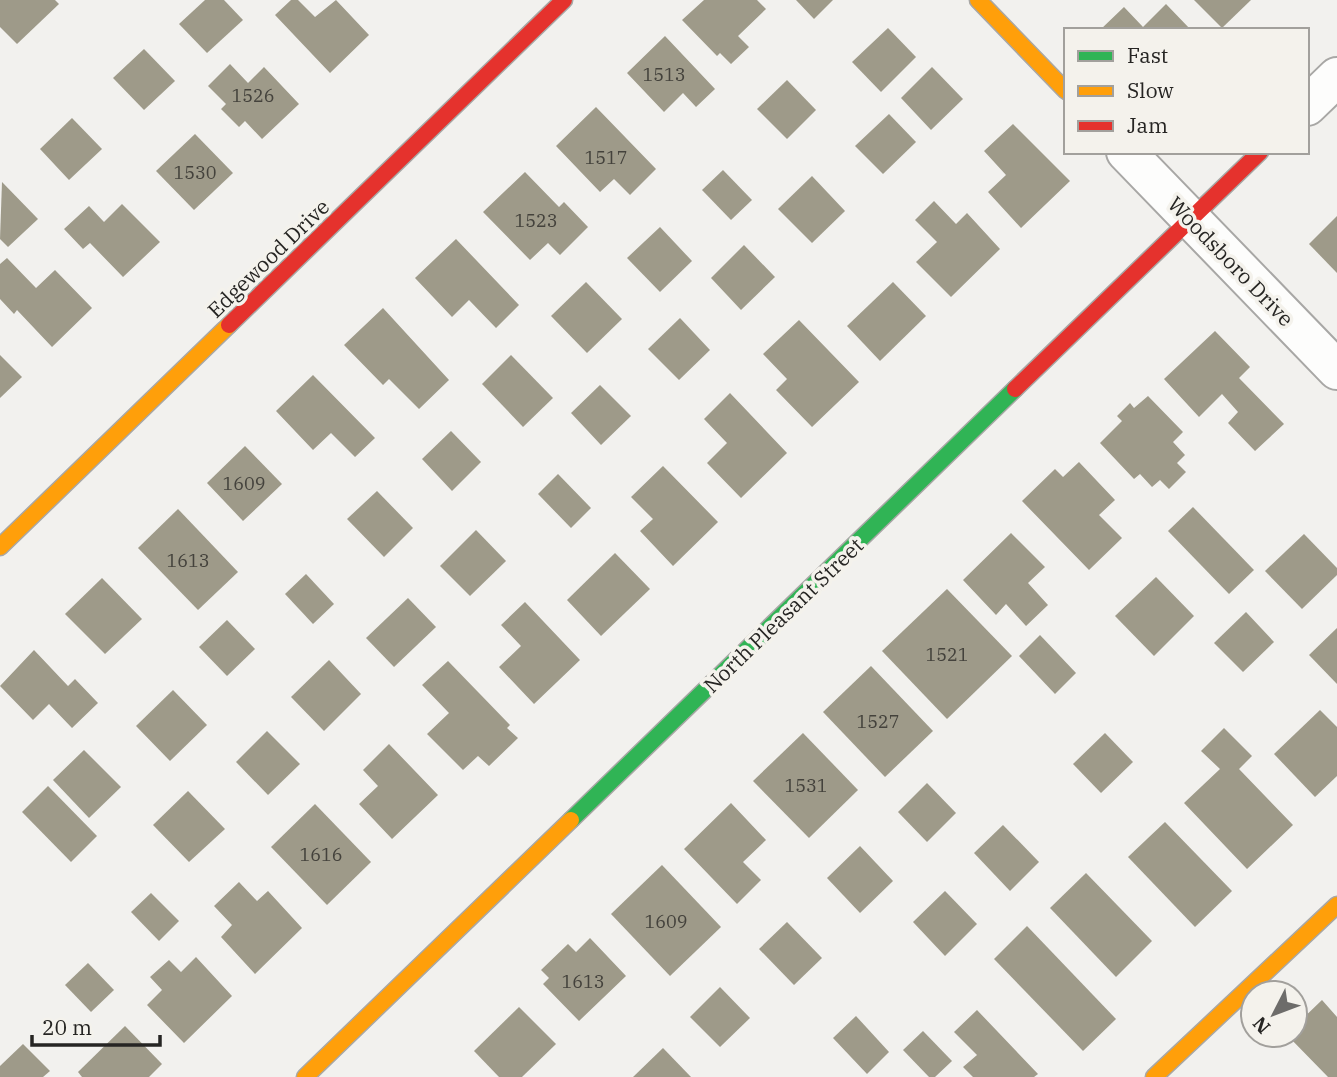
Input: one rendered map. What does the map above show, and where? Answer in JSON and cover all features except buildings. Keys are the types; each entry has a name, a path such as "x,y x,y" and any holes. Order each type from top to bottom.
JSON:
{"street":[{"name":"Edgewood Drive","path":"0,547 564,0"},
{"path":"978,0 1064,89"},
{"path":"1309,104 1337,77"},
{"name":"Woodsboro Drive","path":"1128,154 1337,370"},
{"name":"North Pleasant Street","path":"305,1077 1258,154"},
{"path":"1154,1077 1337,905"}],"traffic: fast":[{"path":"571,820 1015,389"}],"traffic: slow":[{"path":"978,0 1064,89"},
{"path":"0,547 229,325"},
{"path":"305,1077 571,820"},
{"path":"1154,1077 1337,905"}],"traffic: jam":[{"path":"229,325 564,0"},
{"path":"1015,389 1258,154"}]}
